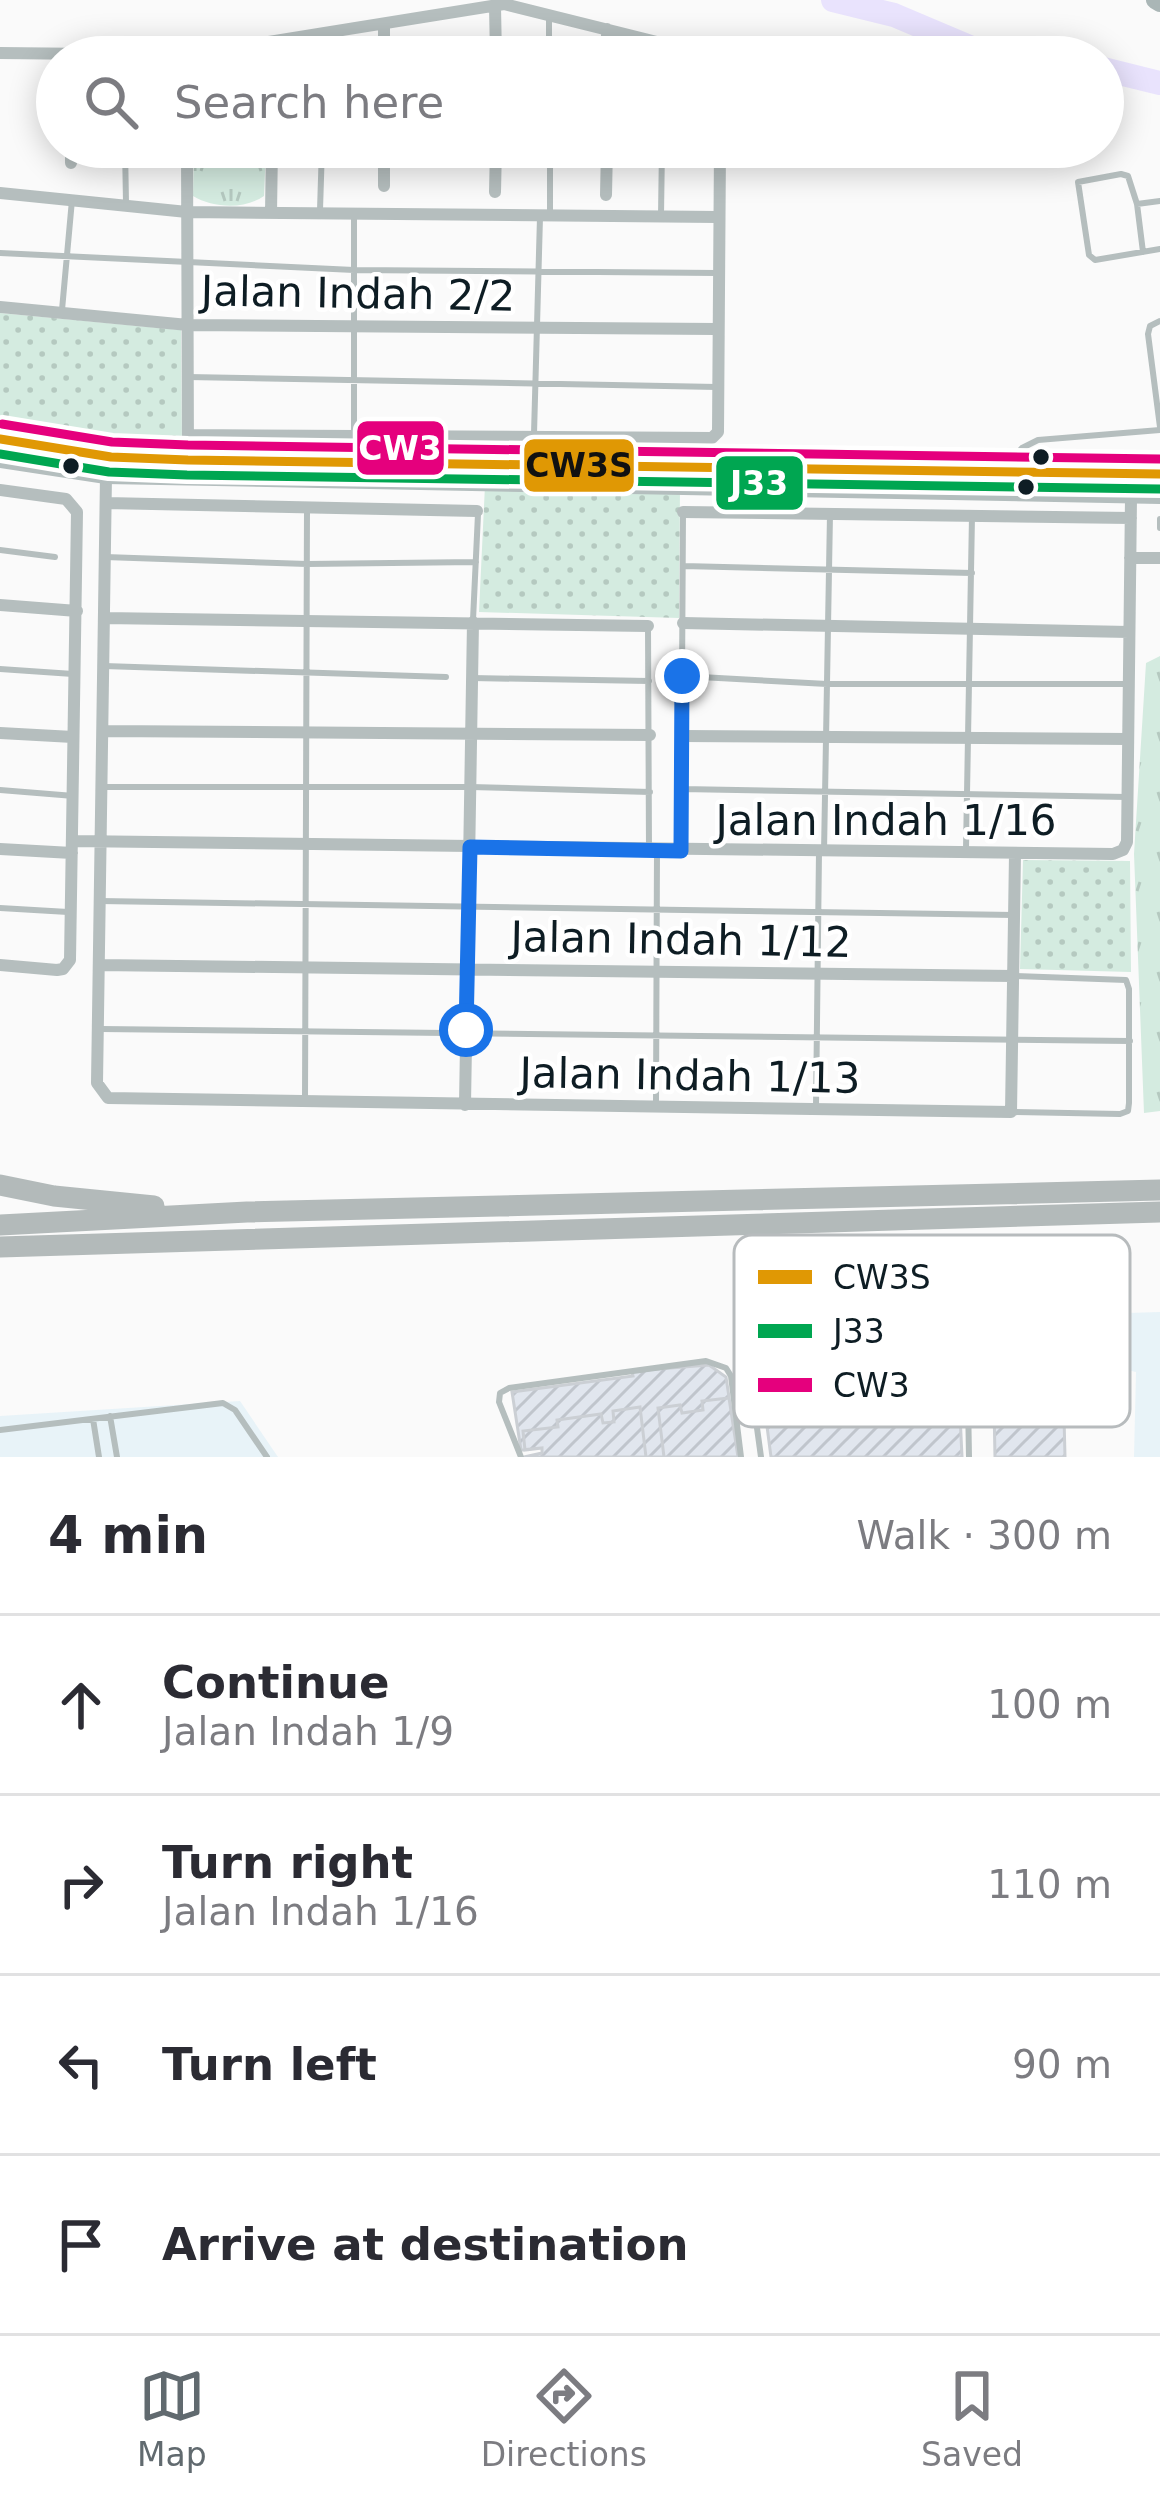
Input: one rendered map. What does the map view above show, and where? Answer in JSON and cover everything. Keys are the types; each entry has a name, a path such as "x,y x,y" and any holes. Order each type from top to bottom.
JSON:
{"highway":[{"path":"0,1185 54,1196 247,1212"},
{"path":"0,1225 247,1212 1160,1190"},
{"path":"0,1247 1160,1212"}],"main road":[{"path":"0,439 133,458 188,460 1160,476"},
{"path":"81,452 106,476"},
{"path":"106,476 133,458"},
{"path":"0,460 106,476 1160,496"},
{"path":"1087,473 1118,482 1131,498"},
{"path":"1131,498 1143,482 1160,476"}],"street":[{"path":"322,36 504,4 626,36"},
{"path":"495,6 496,36"},
{"path":"384,25 384,36"},
{"path":"607,29 607,36"},
{"path":"0,53 36,55"},
{"path":"188,168 188,460"},
{"path":"271,213 272,168"},
{"path":"384,168 384,186"},
{"path":"495,192 496,168"},
{"path":"606,195 607,168"},
{"path":"188,435 712,438 718,432 719,168"},
{"path":"0,193 188,212 717,217"},
{"name":"Jalan Indah 2/2","path":"0,307 188,325 716,329"},
{"path":"98,1029 106,476"},
{"path":"0,490 66,499 77,512 70,960 57,970 0,965"},
{"path":"1127,797 1131,498"},
{"path":"106,503 477,511"},
{"path":"683,512 1131,518"},
{"path":"1130,558 1160,558"},
{"path":"0,605 77,611"},
{"path":"104,618 648,626"},
{"path":"465,1106 473,622"},
{"path":"682,623 1129,632"},
{"path":"103,731 650,735"},
{"path":"0,733 74,737"},
{"path":"682,736 1128,739"},
{"name":"Jalan Indah 1/16","path":"0,849 101,842 1113,854 1127,842 1127,797"},
{"path":"1011,1112 1015,854"},
{"name":"Jalan Indah 1/12","path":"99,965 1013,976"},
{"name":"Jalan Indah 1/13","path":"98,1029 99,1089 115,1101 1011,1112"}],"lane":[{"path":"549,15 550,36"},
{"path":"125,168 125,206"},
{"path":"320,213 321,168"},
{"path":"534,437 538,272 548,168"},
{"path":"661,217 662,168"},
{"path":"1143,252 1128,176 1078,182 1089,255 1095,260 1143,252 1160,249"},
{"path":"62,313 72,200"},
{"path":"1137,204 1160,201"},
{"path":"354,214 354,436"},
{"path":"0,253 354,270 717,274"},
{"path":"1001,472 1022,448 1038,440 1160,429 1148,334 1150,326 1160,322"},
{"path":"188,377 717,387"},
{"path":"305,1103 307,504"},
{"path":"473,622 477,511"},
{"path":"681,851 683,512"},
{"path":"816,1110 830,514"},
{"path":"966,854 973,516"},
{"path":"1160,519 1160,528"},
{"path":"0,550 55,557"},
{"path":"105,557 307,564 476,562"},
{"path":"683,566 971,573"},
{"path":"648,626 650,792 658,912 656,1108"},
{"path":"104,666 446,677"},
{"path":"0,670 77,674"},
{"path":"682,676 826,684 1129,684"},
{"path":"472,678 650,681"},
{"path":"102,787 650,792"},
{"path":"682,789 1127,797"},
{"path":"0,790 74,796"},
{"path":"100,901 1014,915"},
{"path":"0,908 71,913"},
{"name":"Jalan Indah 1/12","path":"1013,976 1126,980 1130,1041"},
{"path":"98,1029 1130,1041"},
{"name":"Jalan Indah 1/13","path":"1011,1112 1120,1114 1129,1107 1130,1041"},
{"path":"520,1457 499,1402 500,1393 508,1388 706,1361 731,1376 734,1400"},
{"path":"0,1430 223,1403 236,1410 267,1457"},
{"path":"110,1416 117,1457"},
{"path":"93,1419 99,1457"},
{"path":"737,1427 741,1457"},
{"path":"757,1427 761,1457"},
{"path":"968,1427 969,1457"}],"shaded area":[{"path":"1160,1312 1160,1457 1134,1457 1136,1372 1130,1371 1130,1313"},
{"path":"240,1401 278,1457 0,1457 0,1416"}],"green space":[{"path":"194,168 265,168 264,196 247,204 228,206 193,196"},
{"path":"0,313 181,330 182,455 0,430"},
{"path":"485,485 680,488 679,618 479,612"},
{"path":"1160,656 1160,1111 1144,1113 1134,854 1146,663"},
{"path":"1023,860 1130,861 1131,972 1020,969"}],"building":[{"path":"709,1365 726,1377 738,1457 524,1457 542,1453 542,1448 521,1450 512,1392 633,1376 632,1371"},
{"path":"729,1398 738,1457 664,1457 658,1408 680,1405 682,1413 703,1410 702,1401"},
{"path":"640,1407 646,1457 524,1457 542,1453 542,1448 525,1450 523,1431 601,1414 603,1423 614,1422 613,1411"},
{"path":"767,1427 961,1427 962,1457 771,1457"},
{"path":"994,1427 1064,1427 1065,1457 995,1457"}],"waterway":[{"path":"833,0 894,15 944,36"},
{"path":"1124,74 1160,83"}],"transit line":[{"name":"CW3","path":"2,424 112,442 188,445 1160,459"},
{"name":"CW3S","path":"0,439 111,457 188,460 1160,474"},
{"name":"J33","path":"0,454 109,472 187,475 1160,489"}],"route":[{"path":"466,1030 470,847 681,851 682,676"}]}
